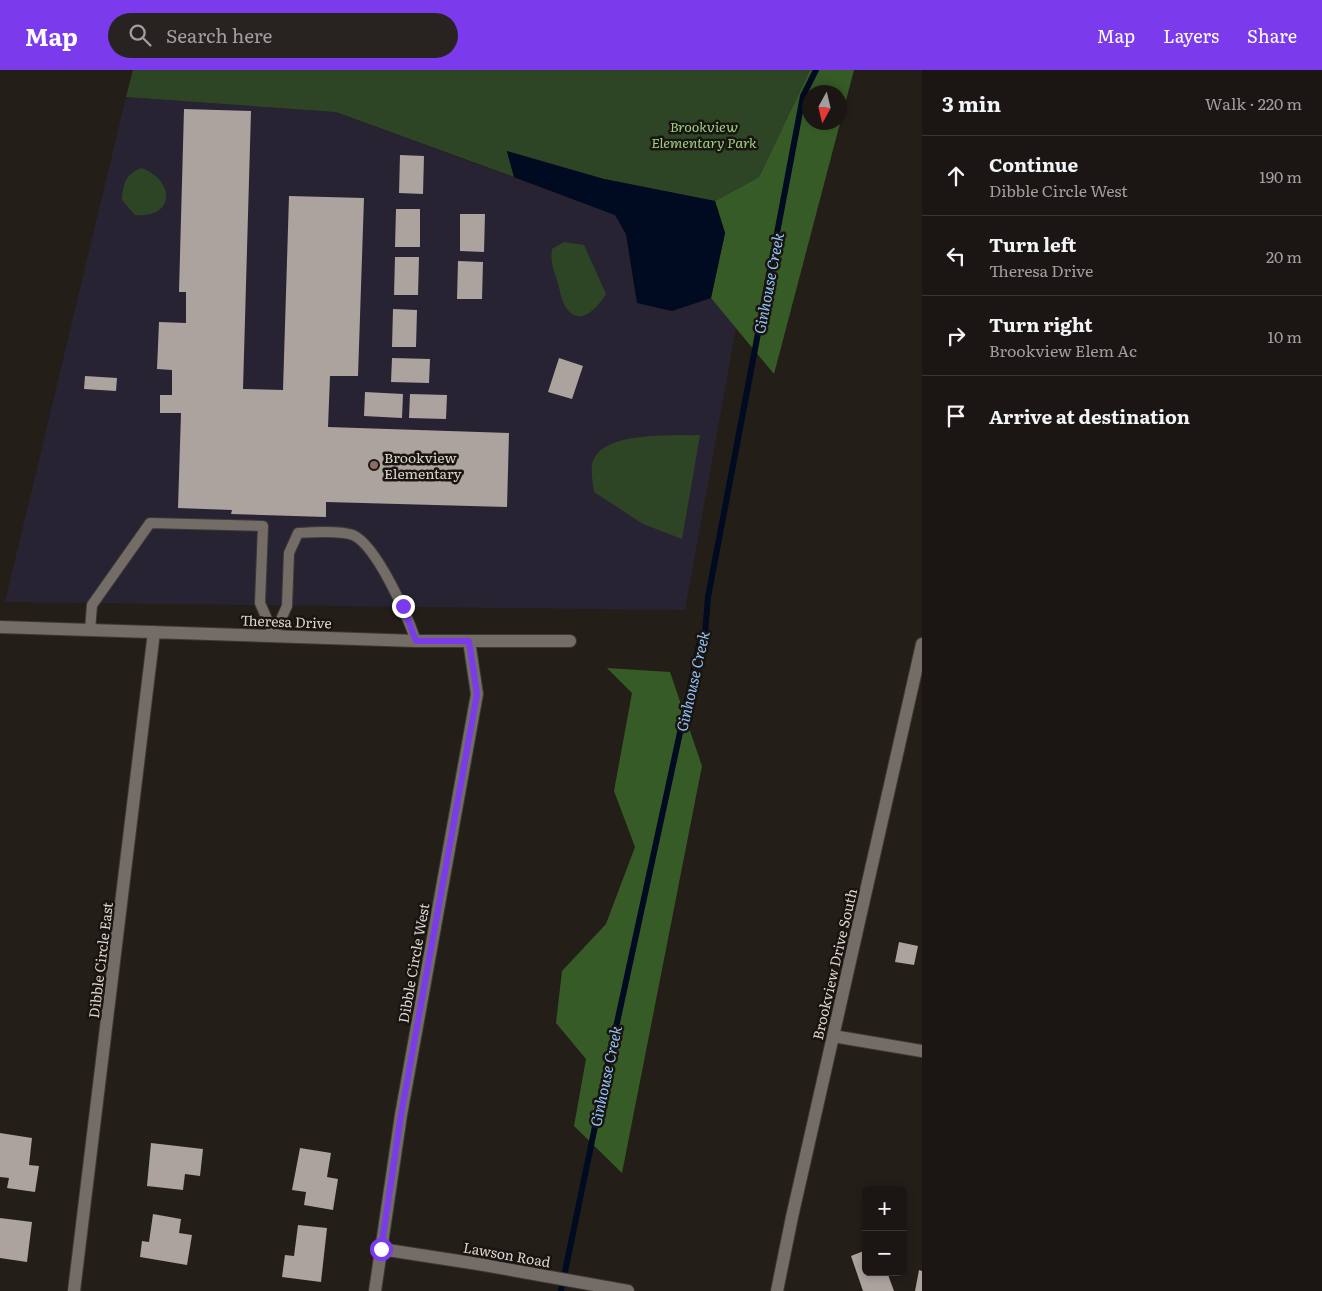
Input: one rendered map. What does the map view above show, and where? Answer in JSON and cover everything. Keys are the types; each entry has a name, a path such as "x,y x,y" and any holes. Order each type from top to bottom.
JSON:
{"street":[{"name":"Theresa Drive","path":"0,628 274,635 416,641 570,641"},
{"name":"Dibble Circle East","path":"74,1291 154,632"},
{"name":"Dibble Circle West","path":"375,1291 401,1115 477,694 469,641"},
{"name":"Brookview Drive South","path":"777,1291 922,644"},
{"path":"833,1036 922,1051"},
{"name":"Lawson Road","path":"381,1249 628,1291"}],"lane":[{"path":"90,630 92,605 150,523 263,526 260,603 274,635"},
{"path":"274,635 287,606 290,553 298,533 322,532 352,535 368,547 403,606 416,641"}],"shaded area":[{"name":"Brookview Elementary","path":"126,97 336,112 615,215 626,234 637,303 672,311 711,298 736,328 685,610 5,602"}],"green space":[{"name":"Brookview Elementary Park","path":"133,70 810,70 759,177 715,201 604,179 507,152 514,177 336,112 126,97"},
{"path":"810,70 854,70 847,97 847,85 803,85"},
{"path":"802,87 802,130 838,130 774,374 711,298 725,233 715,201 759,177"},
{"path":"141,168 152,173 165,189 164,205 158,211 148,215 135,215 122,200 124,185 128,177"},
{"path":"564,242 584,245 606,294 594,309 583,316 572,314 565,306 553,266 552,249"},
{"path":"700,435 682,539 643,524 594,492 593,461 600,451 610,444 640,437"},
{"path":"607,668 670,672 702,766 622,1173 574,1126 586,1059 556,1023 562,971 606,924 635,847 614,791 632,693"}],"water":[{"path":"507,151 604,179 715,201 725,233 711,298 672,311 637,303 626,234 615,215 514,177"}],"building":[{"path":"184,109 251,111 243,389 283,390 289,196 364,198 358,376 330,376 328,427 509,433 507,507 326,502 326,517 231,514 232,510 178,508 181,413 160,413 160,395 172,395 172,370 157,369 159,322 186,323 186,292 179,292"},
{"path":"400,155 424,156 423,194 399,193"},
{"path":"396,209 420,209 420,247 395,247"},
{"path":"460,214 485,214 484,252 460,251"},
{"path":"395,257 419,257 418,295 394,295"},
{"path":"458,261 483,262 482,299 457,299"},
{"path":"393,309 417,310 416,347 392,347"},
{"path":"392,358 430,359 429,383 391,382"},
{"path":"559,358 583,366 572,399 548,392"},
{"path":"85,376 117,378 116,391 84,389"},
{"path":"365,392 403,394 402,418 364,416"},
{"path":"410,394 447,395 446,419 409,418"},
{"path":"899,942 918,946 914,965 895,962"},
{"path":"0,1133 32,1138 29,1165 39,1166 35,1192 7,1188 9,1178 0,1177"},
{"path":"151,1143 203,1149 200,1176 185,1174 183,1190 147,1186"},
{"path":"300,1148 331,1153 327,1177 338,1179 333,1210 304,1205 306,1192 292,1190"},
{"path":"153,1214 181,1219 179,1233 192,1235 187,1265 140,1257 142,1241 149,1242"},
{"path":"0,1218 32,1222 27,1262 0,1258"},
{"path":"298,1225 327,1228 321,1282 282,1277 285,1255 294,1256"},
{"path":"862,1252 862,1276 888,1276 894,1291 863,1291 851,1256"},
{"path":"919,1270 922,1271 922,1291 915,1291"}],"waterway":[{"name":"Ginhouse Creek","path":"561,1291 699,645 705,634 708,597 803,96 816,70"}],"place":[{"name":"Brookview Elementary","path":"374,465"}],"route":[{"path":"381,1249 401,1115 477,694 469,641 416,641 403,606"}]}
